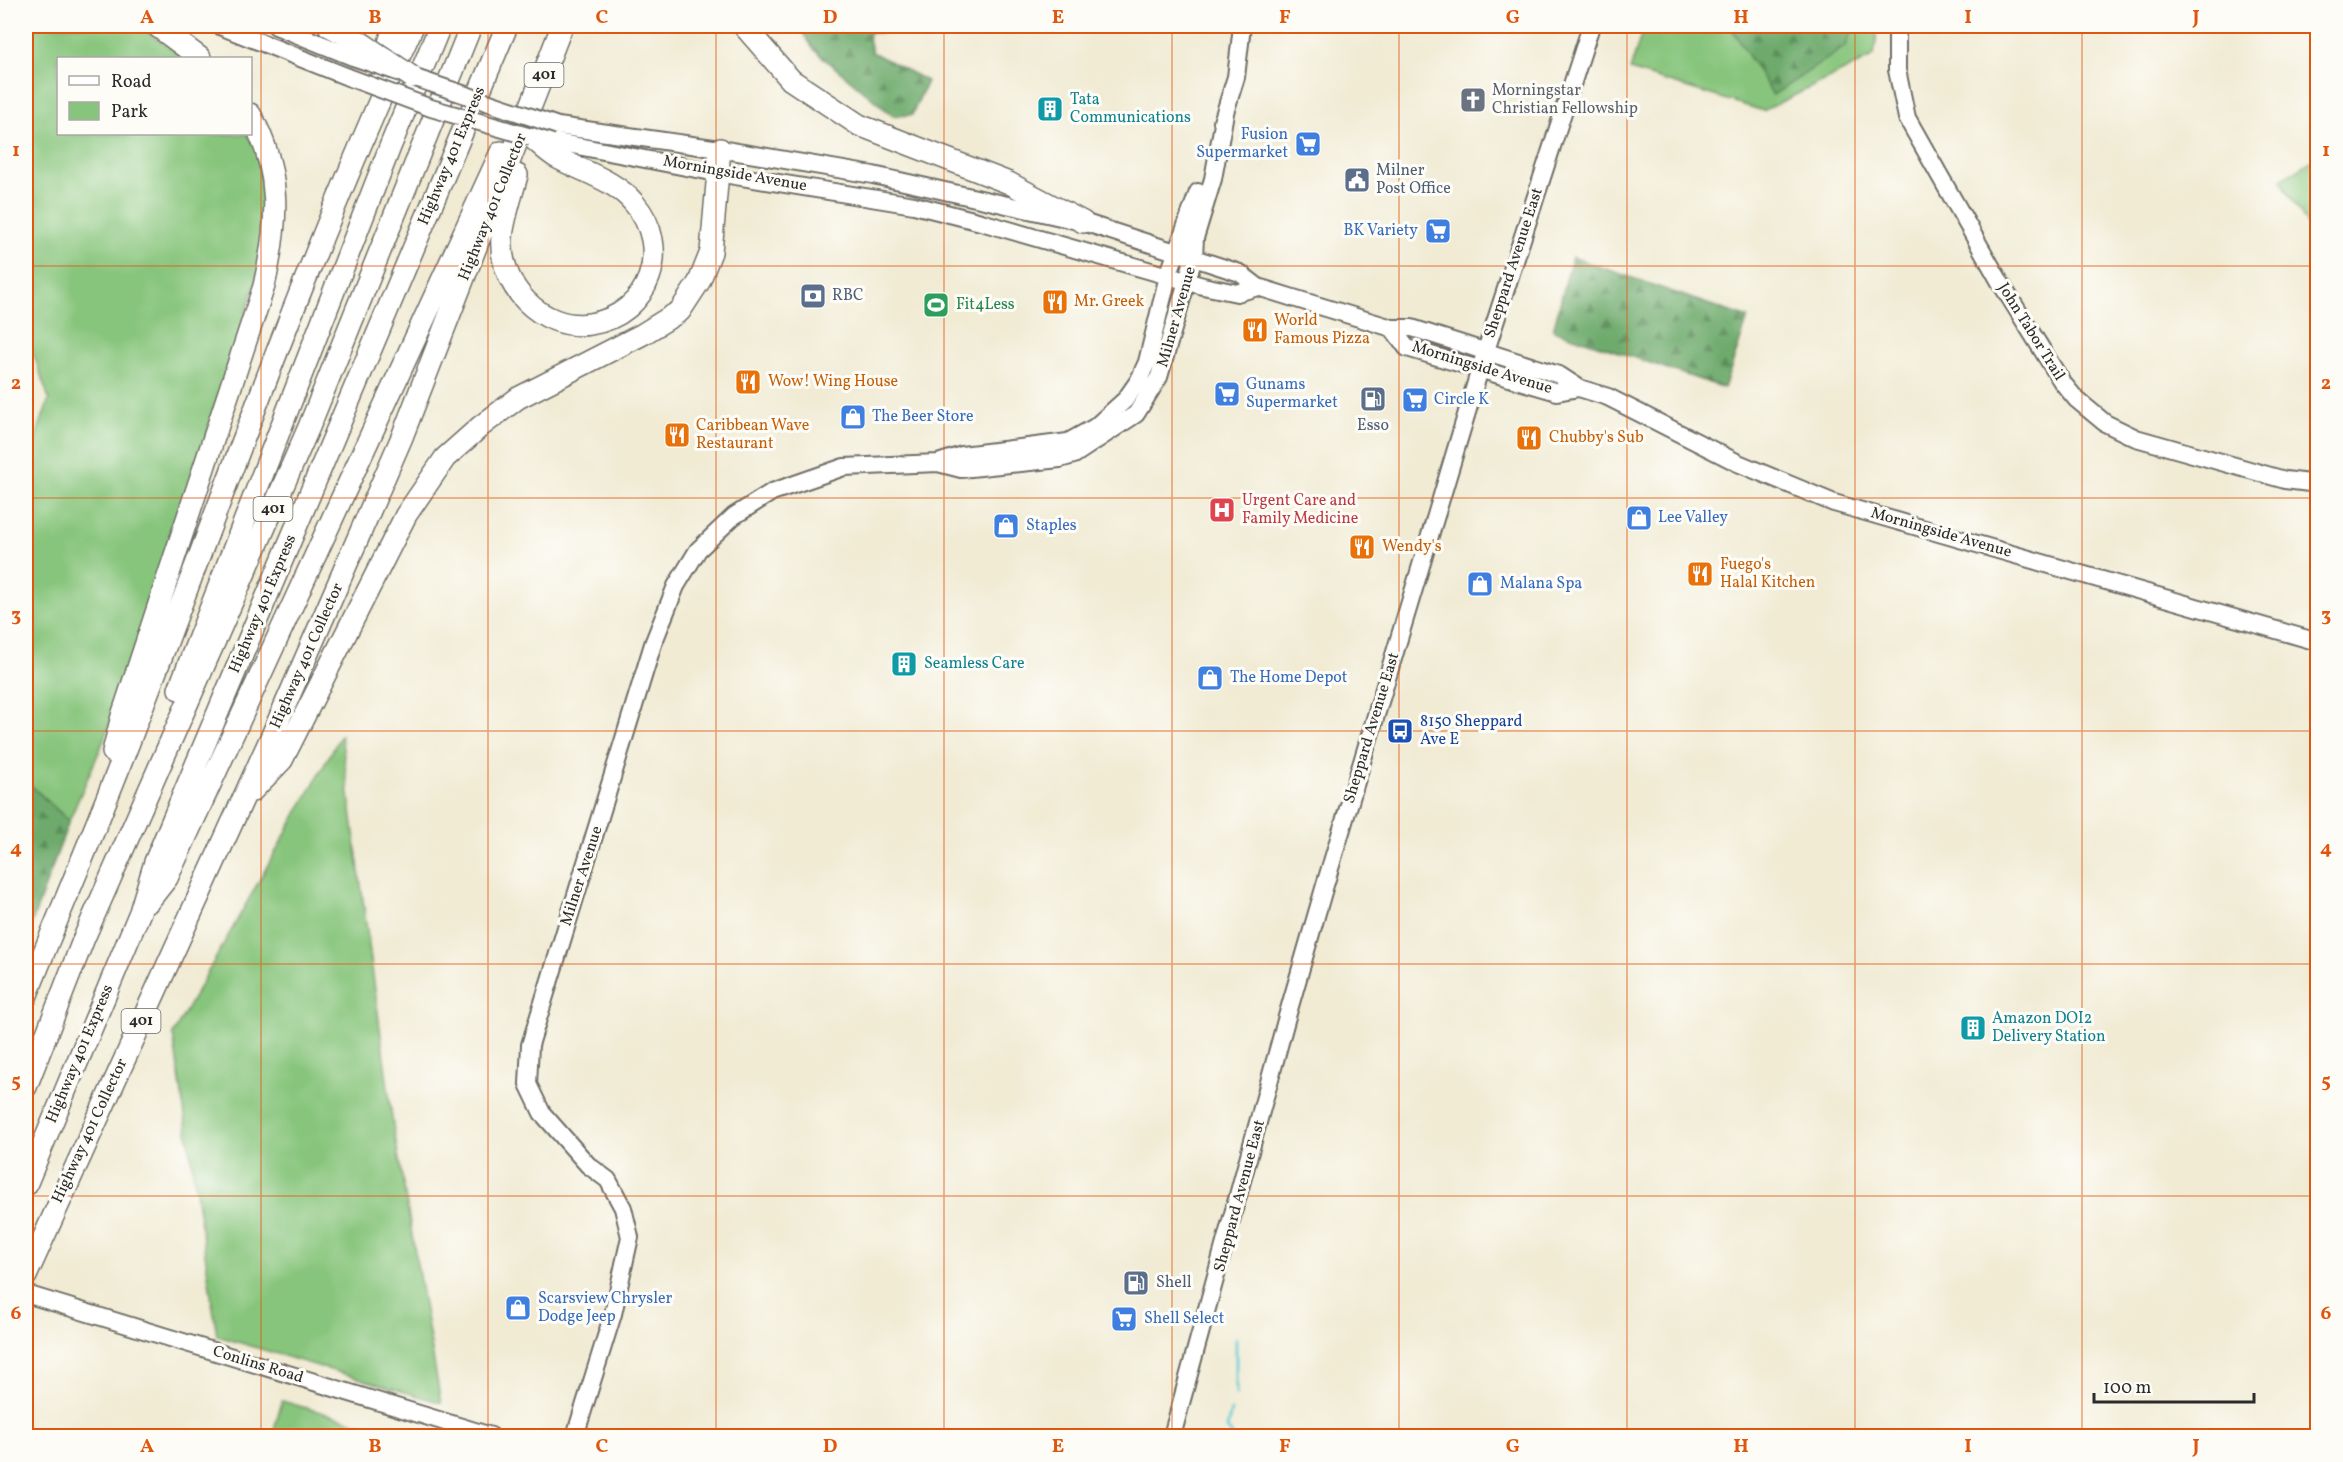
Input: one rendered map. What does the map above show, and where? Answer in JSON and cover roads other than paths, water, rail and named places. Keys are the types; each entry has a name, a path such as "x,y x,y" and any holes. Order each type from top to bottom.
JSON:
{"highway":[{"path":"157,26 199,57"},
{"path":"328,26 356,50 412,77"},
{"path":"374,113 375,94 394,26"},
{"path":"26,997 132,734 256,407 374,113 413,26"},
{"path":"84,938 249,506 440,26"},
{"name":"Highway 401 Express","path":"26,1087 84,938 309,426 471,26"},
{"name":"Highway 401 Express","path":"26,1185 140,912 155,862 507,26"},
{"name":"Highway 401 Collector","path":"26,1276 241,802 402,437 544,137 562,26"},
{"path":"744,26 791,81 859,125 1009,183 1083,222"},
{"path":"95,822 122,716 198,492 264,286 274,241 276,209 274,174 252,119"},
{"path":"140,912 167,878 500,152 544,137"},
{"path":"544,137 633,201 647,221 654,245 654,269 642,294 620,313 590,324 559,322 528,305 506,273 502,238 520,161 544,137"},
{"path":"241,802 282,760 406,515 446,458 481,426 518,398 643,334 680,311 699,282 711,252 720,149"}],"main road":[{"name":"Morningside Avenue","path":"220,26 431,108 544,137 717,173 914,205 1236,293 1258,287"},
{"path":"276,26 356,50"},
{"name":"Milner Avenue","path":"938,463 962,454 1068,442 1095,427 1125,400 1139,380 1168,276 1236,77 1242,26"},
{"name":"Sheppard Avenue East","path":"1172,1437 1288,1013 1480,369 1591,26"},
{"name":"John Tabor Trail","path":"1897,26 1897,70 1907,118 2000,282 2062,382 2076,399 2104,423 2136,438 2285,480 2318,484"},
{"name":"Morningside Avenue","path":"412,77 544,137 720,149 873,175 1083,222 1240,273 1258,287 1392,328 1412,328 1559,375 1579,388 1608,397 1738,463 1834,502 2318,642"},
{"name":"Milner Avenue","path":"575,1437 613,1314 630,1237 623,1208 608,1180 588,1165 542,1113 528,1084 530,1045 653,644 676,586 698,550 734,516 772,492 844,467 938,463 961,469 1060,459 1074,455 1136,414 1159,377 1188,280 1194,257 1195,238 1213,178 1225,113"},
{"name":"Morningside Avenue","path":"1392,328 1407,348 1557,392 1579,388"},
{"name":"Conlins Road","path":"26,1294 491,1437"}],"waterway":[{"path":"1236,1338 1236,1394"},
{"path":"1231,1411 1227,1428 1233,1436"}],"place":[{"name":"Morningstar Christian Fellowship","path":"1473,100"},
{"name":"Tata Communications","path":"1050,109"},
{"name":"Fusion Supermarket","path":"1308,144"},
{"name":"Milner Post Office","path":"1357,180"},
{"name":"BK Variety","path":"1438,231"},
{"name":"RBC","path":"813,296"},
{"name":"Mr. Greek","path":"1055,302"},
{"name":"Fit4Less","path":"936,305"},
{"name":"World Famous Pizza","path":"1255,330"},
{"name":"Wow! Wing House","path":"748,382"},
{"name":"Gunams Supermarket","path":"1227,394"},
{"name":"Esso","path":"1373,399"},
{"name":"Circle K","path":"1415,400"},
{"name":"The Beer Store","path":"853,417"},
{"name":"Caribbean Wave Restaurant","path":"677,435"},
{"name":"Chubby's Sub","path":"1529,438"},
{"name":"Urgent Care and Family Medicine","path":"1222,510"},
{"name":"Lee Valley","path":"1639,518"},
{"name":"Staples","path":"1006,526"},
{"name":"Wendy's","path":"1362,547"},
{"name":"Fuego's Halal Kitchen","path":"1700,574"},
{"name":"Malana Spa","path":"1480,584"},
{"name":"Seamless Care","path":"904,664"},
{"name":"The Home Depot","path":"1210,678"},
{"name":"8150 Sheppard Ave E","path":"1400,731"},
{"name":"Amazon DOI2 Delivery Station","path":"1973,1028"},
{"name":"Shell","path":"1136,1283"},
{"name":"Scarsview Chrysler Dodge Jeep","path":"518,1308"},
{"name":"Shell Select","path":"1124,1319"}]}
